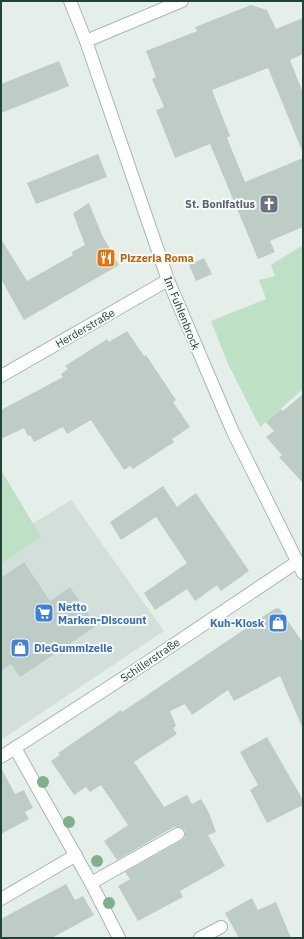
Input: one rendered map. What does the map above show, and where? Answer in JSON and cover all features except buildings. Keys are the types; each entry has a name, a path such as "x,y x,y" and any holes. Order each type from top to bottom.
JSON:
{"street":[{"name":"Im Fuhlenbrock","path":"70,1 86,41 168,280 232,432 303,574"},
{"path":"86,41 182,1"},
{"name":"Herderstraße","path":"1,376 168,280"},
{"name":"Schillerstraße","path":"1,757 143,665 297,562"},
{"path":"15,748 76,855 119,938"},
{"path":"91,883 178,834"},
{"path":"1,899 76,855"},
{"path":"200,938 221,926"}],"shaded area":[{"path":"71,500 164,631 1,740 1,564 40,537 32,524"}],"green space":[{"path":"303,245 303,389 260,427 228,364 211,321 266,299 259,280 275,276 271,265"},
{"path":"1,470 41,537 1,564"}],"place":[{"name":"St. Bonifatius","path":"269,204"},
{"name":"Pizzeria Roma","path":"106,258"},
{"name":"Netto Marken-Discount","path":"44,613"},
{"name":"Kuh-Kiosk","path":"278,623"},
{"name":"DieGummizelle","path":"20,648"}]}
